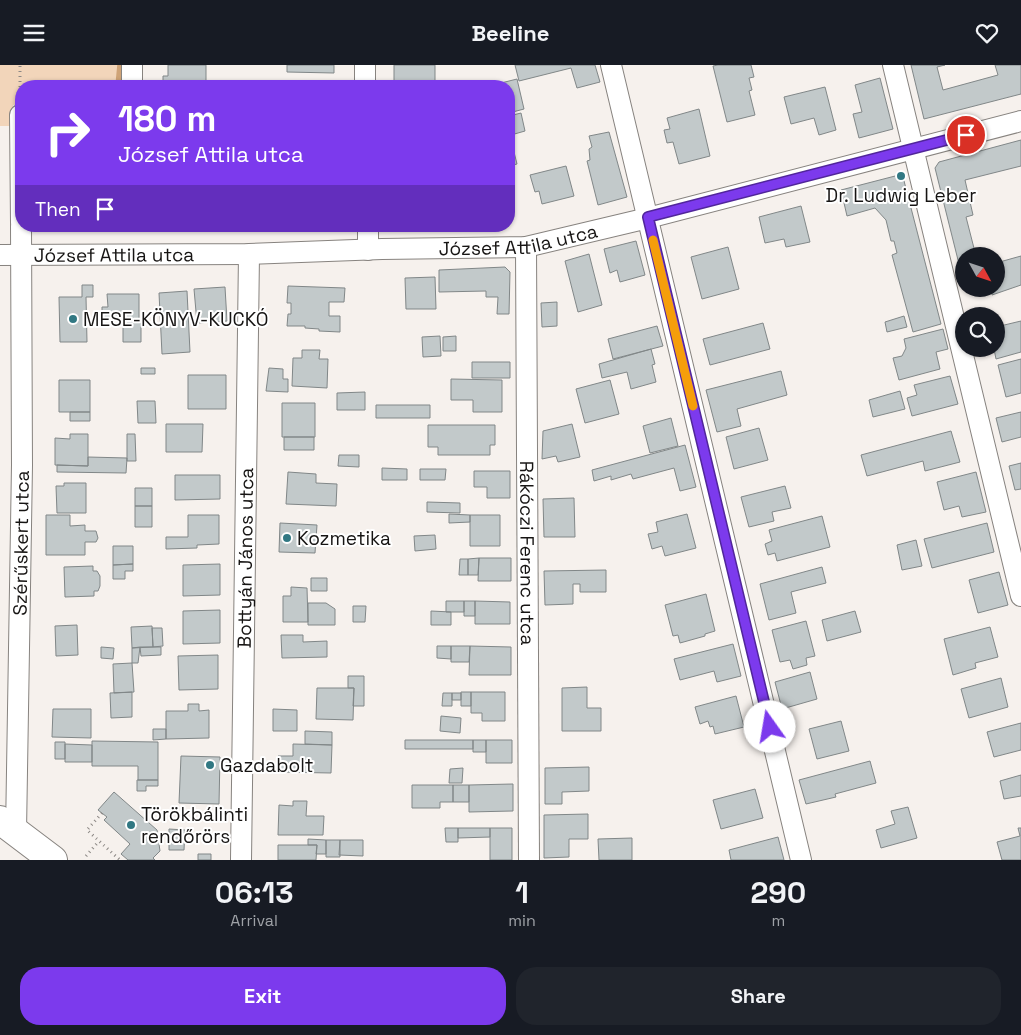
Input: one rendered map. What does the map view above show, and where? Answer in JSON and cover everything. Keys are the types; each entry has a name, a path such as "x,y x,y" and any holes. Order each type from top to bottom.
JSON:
{"main road":[{"path":"8,826 53,860"}],"street":[{"path":"132,65 132,80"},
{"path":"365,65 365,80"},
{"path":"611,65 802,860"},
{"path":"893,65 1021,596"},
{"name":"József Attila utca","path":"0,255 249,254 526,247 1021,121"},
{"name":"Szérűskert utca","path":"8,826 22,465 21,232"},
{"path":"368,232 368,250"},
{"name":"Rákóczi Ferenc utca","path":"526,247 529,860"},
{"name":"Bottyán János utca","path":"241,860 249,254"}],"path":[{"path":"20,65 20,80"},
{"path":"102,813 87,830 120,860"},
{"path":"86,856 99,841"}],"shaded area":[{"path":"0,65 125,65 124,80 15,80 13,126 0,126"}],"building":[{"path":"168,65 206,65 206,80 163,80 163,76 168,76"},
{"path":"287,65 334,65 334,73 287,72"},
{"path":"394,65 435,65 435,80 394,80"},
{"path":"515,65 595,65 600,82 577,88 571,68 519,81"},
{"path":"751,65 754,77 749,78 752,90 749,91 755,115 727,122 713,66"},
{"path":"911,65 945,65 937,67 943,90 998,75 995,65 1021,65 1021,94 924,119"},
{"path":"880,78 893,129 859,138 853,114 862,112 855,85"},
{"path":"517,79 524,109 515,111 515,80 513,80"},
{"path":"825,87 836,130 819,135 814,118 791,124 784,97"},
{"path":"699,109 710,156 679,164 673,142 667,143 664,130 670,129 667,118"},
{"path":"521,113 525,131 515,134 515,114"},
{"path":"609,132 627,197 598,205 587,161 590,160 589,149 592,147 589,136"},
{"path":"1021,140 1021,166 965,180 973,215 966,217 974,247 955,248 935,168 939,162"},
{"path":"566,166 574,196 542,204 539,191 535,192 530,175"},
{"path":"899,175 903,177 941,324 913,332 892,255 897,253 894,241 891,241 886,220 875,208 847,216 841,190"},
{"path":"801,206 810,242 786,247 784,239 765,243 759,217"},
{"path":"636,241 645,275 620,282 617,270 610,273 604,249"},
{"path":"728,247 739,289 702,299 691,257"},
{"path":"589,254 602,305 578,312 565,261"},
{"path":"1021,256 1021,285 1005,291 1005,260"},
{"path":"505,267 510,272 509,314 497,314 498,297 486,297 486,291 439,292 439,270"},
{"path":"435,277 436,309 406,309 405,278"},
{"name":"MESE-KÖNYV-KUCKÓ","path":"82,285 93,285 93,297 86,297 87,342 60,342 59,297 82,297"},
{"path":"288,286 345,288 344,302 329,302 329,316 340,316 340,332 319,331 319,329 305,328 305,326 287,326 288,314 291,314 291,303 287,303"},
{"path":"225,287 227,321 197,323 194,289"},
{"path":"187,291 190,352 162,354 159,293"},
{"path":"107,294 139,294 139,320 102,320 102,307 108,307"},
{"path":"557,302 557,326 542,327 541,303"},
{"path":"904,316 907,327 887,332 885,322"},
{"path":"141,319 141,342 123,342 123,320"},
{"path":"1021,321 1021,352 1005,356 1005,325"},
{"path":"763,323 770,349 710,365 703,339"},
{"path":"657,326 663,346 613,359 608,339"},
{"path":"943,329 948,349 936,352 940,369 899,380 893,358 902,356 906,348 904,339"},
{"path":"440,336 441,356 423,357 422,337"},
{"path":"456,336 456,351 443,351 443,337"},
{"path":"651,349 655,364 652,365 656,382 631,389 627,372 602,378 599,364"},
{"path":"302,350 320,350 319,359 328,359 327,388 292,386 293,358 302,358"},
{"path":"1021,359 1021,393 1006,397 998,365"},
{"path":"472,362 510,362 510,378 472,378"},
{"path":"141,368 155,368 155,374 141,374"},
{"path":"269,368 283,369 283,379 288,379 288,392 266,391"},
{"path":"781,371 787,395 737,409 741,426 717,432 706,390"},
{"path":"188,375 226,375 226,409 188,409"},
{"path":"950,376 958,404 912,416 907,398 917,395 914,385"},
{"path":"451,379 502,380 502,412 473,412 473,400 451,400"},
{"path":"59,380 90,380 90,412 59,412"},
{"path":"610,380 619,414 585,423 576,389"},
{"path":"900,391 905,409 873,417 869,400"},
{"path":"365,392 365,410 337,410 337,393"},
{"path":"137,401 155,401 156,423 138,423"},
{"path":"282,403 315,403 315,437 282,437"},
{"path":"376,405 430,405 430,418 376,418"},
{"path":"70,412 90,412 90,421 70,421"},
{"path":"1021,412 1021,437 1002,442 996,418"},
{"path":"671,418 678,446 650,453 643,426"},
{"path":"166,424 203,424 202,452 166,452"},
{"path":"572,424 580,457 558,462 556,456 542,459 543,431"},
{"path":"428,425 495,425 495,445 490,445 490,455 438,455 438,447 428,447"},
{"path":"759,428 768,460 734,469 726,437"},
{"path":"951,431 960,462 925,471 923,461 867,476 861,455"},
{"path":"70,434 88,434 88,466 55,465 55,438 70,439"},
{"path":"127,434 135,434 136,461 127,461"},
{"path":"284,437 314,437 314,450 284,450"},
{"path":"685,445 696,487 680,491 674,468 633,479 631,474 611,480 611,476 594,481 592,470"},
{"path":"339,455 359,455 359,467 338,466"},
{"path":"88,457 127,458 126,473 57,472 57,465 88,466"},
{"path":"1021,463 1021,489 1015,490 1009,466"},
{"path":"382,468 407,469 407,480 382,480"},
{"path":"420,469 446,469 445,480 420,480"},
{"path":"474,471 510,471 510,498 487,498 487,487 474,487"},
{"path":"288,472 316,474 316,483 337,484 336,506 286,504"},
{"path":"976,472 986,512 962,517 959,506 944,510 937,482"},
{"path":"175,475 220,475 220,499 175,500"},
{"path":"64,483 86,483 86,513 57,513 56,486 64,486"},
{"path":"785,486 791,508 772,512 774,521 749,527 741,497"},
{"path":"135,488 152,488 152,506 135,506"},
{"path":"574,498 575,537 544,537 543,499"},
{"path":"427,502 460,503 460,513 427,512"},
{"path":"135,506 152,506 152,527 135,527"},
{"path":"449,514 470,515 470,522 449,523"},
{"path":"687,514 696,548 665,556 662,546 652,549 648,534 658,532 656,522"},
{"path":"46,515 70,515 70,526 85,525 85,531 96,531 98,538 96,542 85,542 85,555 46,555"},
{"path":"188,515 219,515 219,544 197,545 197,548 166,549 166,537 188,537"},
{"path":"470,515 500,515 500,546 470,546"},
{"path":"822,516 830,547 777,561 775,553 768,555 765,544 772,541 769,530"},
{"path":"280,523 317,525 315,553 279,552"},
{"path":"987,523 994,552 932,568 924,539"},
{"path":"435,535 436,549 415,551 414,536"},
{"path":"916,540 922,566 902,570 897,545"},
{"path":"113,546 133,546 133,564 113,565"},
{"path":"479,558 478,575 468,575 468,559"},
{"path":"479,558 511,558 511,581 478,581"},
{"path":"460,559 468,559 468,575 459,575"},
{"path":"133,564 133,571 125,571 125,579 113,579 113,565"},
{"path":"220,564 220,595 183,596 183,565"},
{"path":"93,566 93,571 97,571 100,576 100,586 98,591 94,591 94,596 65,597 64,567"},
{"path":"822,567 826,583 791,592 796,613 769,620 760,584"},
{"path":"606,570 606,592 580,592 580,584 573,584 573,604 545,605 544,571"},
{"path":"999,572 1008,605 978,613 969,580"},
{"path":"311,578 327,578 327,591 311,591"},
{"path":"291,587 307,588 308,622 283,622 283,596 291,596"},
{"path":"706,594 715,631 680,643 678,635 673,636 665,605"},
{"path":"446,601 464,601 464,612 446,612"},
{"path":"464,601 475,601 475,616 464,616"},
{"path":"475,601 510,602 510,624 475,624"},
{"path":"308,603 326,603 335,609 335,625 308,625"},
{"path":"353,606 366,606 365,622 353,622"},
{"path":"220,610 220,643 183,644 183,611"},
{"path":"431,611 451,612 451,625 431,625"},
{"path":"855,611 861,632 827,641 822,620"},
{"path":"806,621 815,656 806,658 807,665 793,669 790,660 780,662 772,630"},
{"path":"77,625 78,655 56,656 55,626"},
{"path":"152,626 153,647 132,648 131,627"},
{"path":"990,627 998,657 975,663 976,668 953,675 944,639"},
{"path":"152,628 162,628 163,646 153,647"},
{"path":"281,635 303,635 303,642 327,641 327,657 282,658"},
{"path":"733,644 741,676 717,682 714,671 680,680 674,659"},
{"path":"437,646 451,646 451,659 437,658"},
{"path":"451,646 470,646 469,662 451,662"},
{"path":"470,646 511,647 511,675 469,675"},
{"path":"101,647 114,648 113,659 101,658"},
{"path":"140,647 138,663 132,663 132,648"},
{"path":"140,647 161,647 161,655 141,656"},
{"path":"218,655 218,689 179,690 178,656"},
{"path":"132,663 134,692 114,693 113,664"},
{"path":"810,672 817,699 782,709 775,682"},
{"path":"348,676 364,676 364,706 353,706 354,688 348,688"},
{"path":"1001,678 1008,707 969,718 961,689"},
{"path":"587,687 587,708 601,708 601,731 562,731 562,688"},
{"path":"317,688 354,688 353,720 316,719"},
{"path":"132,692 132,717 111,718 110,693"},
{"path":"461,692 471,692 471,706 461,706"},
{"path":"471,692 505,692 505,721 482,721 482,713 471,713"},
{"path":"443,693 452,693 452,706 442,706"},
{"path":"452,693 461,693 461,700 452,700"},
{"path":"736,696 744,727 715,734 713,726 710,727 708,721 700,724 695,707"},
{"path":"188,704 199,704 199,711 209,710 209,738 166,739 166,711 188,711"},
{"path":"53,709 91,709 91,738 52,737"},
{"path":"273,709 297,710 297,731 273,731"},
{"path":"441,716 461,718 460,733 440,731"},
{"path":"841,721 849,751 817,759 809,729"},
{"path":"1021,723 1021,750 994,757 987,732"},
{"path":"153,729 166,729 166,739 153,740"},
{"path":"305,731 332,732 332,745 305,744"},
{"path":"405,740 473,740 473,749 405,749"},
{"path":"473,740 486,740 486,752 473,752"},
{"path":"486,740 512,740 512,763 486,763"},
{"path":"92,741 158,742 158,780 138,780 138,766 92,766"},
{"path":"55,742 65,742 65,759 55,759"},
{"path":"65,744 92,745 92,762 65,762"},
{"path":"293,744 332,745 331,773 278,772 278,756 293,756"},
{"path":"181,756 220,757 219,804 179,803"},
{"path":"870,761 876,783 835,794 836,797 806,804 799,780"},
{"path":"589,767 589,791 562,792 562,804 545,804 545,768"},
{"path":"463,768 462,783 449,783 450,769"},
{"path":"1021,775 1021,796 1004,799 1000,781"},
{"path":"137,780 158,780 158,786 146,786 146,791 137,791"},
{"path":"513,784 513,811 469,812 469,785"},
{"path":"412,785 453,785 453,802 440,802 440,808 412,808"},
{"path":"453,785 469,785 469,802 453,802"},
{"path":"755,789 763,818 721,829 713,800"},
{"name":"Törökbálinti rendőrörs","path":"114,792 157,830 160,851 153,858 155,860 128,860 121,854 130,844 104,820 107,817 98,810"},
{"path":"293,801 307,801 306,816 324,816 323,835 278,835 279,805 293,806"},
{"path":"908,807 917,838 881,848 876,830 895,824 891,811"},
{"path":"588,814 588,839 569,839 569,857 544,858 544,815"},
{"path":"445,828 458,828 458,842 446,842"},
{"path":"458,828 490,828 490,837 458,838"},
{"path":"490,828 512,828 512,860 490,860"},
{"path":"1018,828 1021,828 1021,860 1002,860 997,842 1020,836"},
{"path":"169,829 185,830 184,850 169,850"},
{"path":"778,837 784,860 731,860 729,850"},
{"path":"632,838 632,860 599,860 598,839"},
{"path":"308,839 326,840 326,854 316,854 317,845 308,845"},
{"path":"326,840 340,840 340,857 326,857"},
{"path":"340,840 363,840 363,856 339,855"},
{"path":"278,845 317,845 316,860 278,860"},
{"path":"198,854 211,854 211,860 198,860"}],"waterway":[{"path":"119,80 120,65"}],"slow traffic":[{"path":"653,240 693,406"}],"place":[{"name":"Dr. Ludwig Leber","path":"901,176"},
{"name":"MESE-KÖNYV-KUCKÓ","path":"73,319"},
{"name":"Kozmetika","path":"287,538"},
{"name":"Gazdabolt","path":"210,765"},
{"name":"Törökbálinti rendőrörs","path":"131,825"}],"route":[{"path":"770,727 648,217 966,135"}]}
